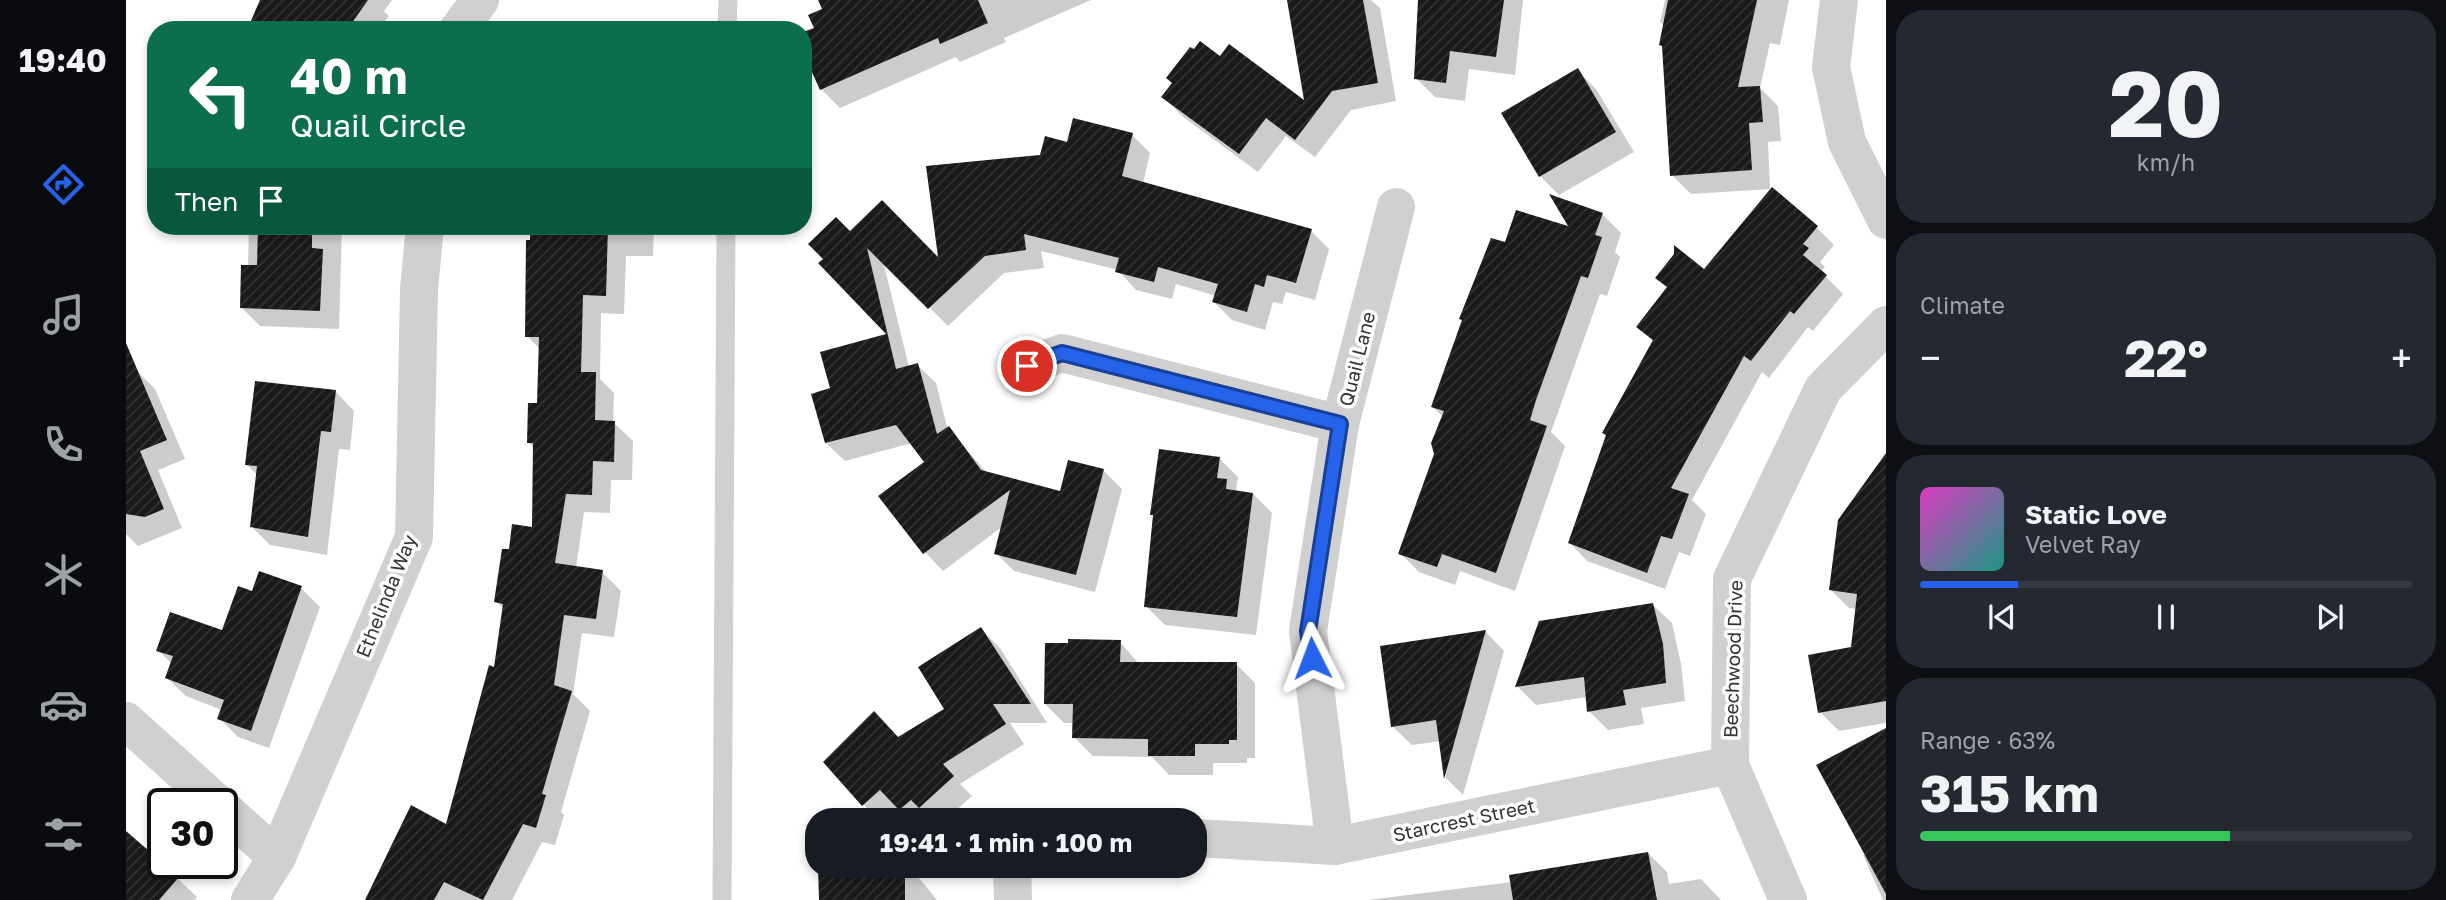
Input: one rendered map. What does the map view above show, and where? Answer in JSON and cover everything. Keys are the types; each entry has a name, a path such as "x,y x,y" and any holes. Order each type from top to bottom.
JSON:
{"street":[{"path":"464,21 480,0"},
{"path":"1839,0 1831,67 1847,142 1886,220"},
{"name":"Quail Lane","path":"1335,846 1308,631 1340,424 1396,206"},
{"name":"Ethelinda Way","path":"250,900 277,857 414,537 419,289 424,235"},
{"name":"Beechwood Drive","path":"1788,900 1730,765 1732,579 1823,389 1886,325"},
{"path":"1027,366 1062,353 1340,424"},
{"path":"126,721 200,788"},
{"name":"Starcrest Street","path":"1207,839 1335,846 1730,765"},
{"path":"238,822 277,857"},
{"path":"1012,878 1013,900"}],"lane":[{"path":"727,0 727,21"},
{"path":"722,900 726,235"}],"building":[{"path":"260,0 368,0 353,21 251,21"},
{"path":"818,0 978,0 988,23 940,44 938,38 820,90 812,72 814,28 808,15 822,9"},
{"path":"1287,0 1363,0 1378,83 1332,91 1295,140 1266,118 1239,154 1161,97 1172,83 1166,78 1190,47 1194,49 1200,41 1220,56 1229,44 1304,100"},
{"path":"1418,0 1504,0 1496,57 1450,51 1446,83 1414,79"},
{"path":"1668,0 1757,0 1738,87 1760,86 1763,122 1749,123 1752,170 1670,176 1662,46 1659,45"},
{"path":"1578,68 1616,132 1539,177 1501,113"},
{"path":"1073,118 1133,133 1122,176 1312,229 1296,283 1267,275 1264,287 1255,284 1247,312 1212,302 1218,284 1158,267 1154,282 1115,272 1119,258 1024,234 1026,250 985,256 928,309 867,248 896,369 918,363 937,434 949,426 981,470 1060,491 1068,460 1104,469 1076,575 994,554 1010,490 923,554 878,496 924,462 896,425 825,443 811,394 830,388 820,352 886,334 818,263 823,259 808,244 836,217 850,231 882,200 938,257 926,166 1040,155 1045,136 1067,142"},
{"path":"1772,187 1818,226 1803,244 1809,248 1803,255 1827,275 1794,314 1790,311 1751,361 1744,356 1671,488 1689,494 1672,539 1661,536 1647,573 1568,543 1606,435 1602,433 1653,340 1636,327 1667,287 1655,278 1674,254 1674,245 1704,269"},
{"path":"1549,194 1603,213 1595,235 1602,237 1588,278 1581,276 1536,400 1530,420 1547,426 1496,573 1442,554 1437,567 1398,554 1434,454 1431,443 1444,411 1431,407 1462,320 1459,319 1491,238 1505,242 1516,210 1568,226"},
{"path":"258,235 312,235 312,248 323,249 320,311 240,308 241,265 257,265"},
{"path":"530,235 608,235 606,296 583,295 581,372 596,372 595,420 615,421 614,462 593,461 592,495 566,494 555,563 603,570 596,619 564,615 554,685 572,691 542,794 546,795 536,828 523,824 483,900 444,882 434,900 365,900 411,805 446,824 489,665 494,667 503,604 494,602 502,549 509,549 512,524 532,527 533,443 527,443 528,403 537,403 539,337 525,337 526,240 530,240"},
{"path":"126,343 167,440 140,451 164,509 145,517 126,514"},
{"path":"255,381 336,390 331,432 321,431 308,537 250,527 257,466 245,465"},
{"path":"1159,449 1220,457 1217,478 1227,479 1226,489 1253,493 1237,617 1144,607 1153,515 1150,515"},
{"path":"1886,453 1886,701 1818,713 1808,655 1851,647 1857,594 1829,590 1838,520"},
{"path":"259,571 302,586 251,731 217,719 224,700 165,678 173,656 156,651 170,612 222,630 238,586 252,591"},
{"path":"1653,603 1663,644 1666,683 1623,690 1626,705 1587,712 1584,677 1515,687 1539,621"},
{"path":"981,627 1031,704 993,704 1006,724 943,764 954,776 919,808 911,800 901,808 897,808 880,790 862,806 823,762 874,711 898,737 944,709 918,667"},
{"path":"1486,630 1444,779 1436,720 1391,727 1380,646"},
{"path":"1068,639 1121,640 1120,662 1237,662 1237,740 1229,740 1229,744 1195,744 1195,756 1148,756 1148,739 1072,738 1073,704 1044,704 1045,643 1068,643"},
{"path":"1886,728 1886,894 1816,765"},
{"path":"126,831 147,849 147,879 177,879 159,900 126,900"},
{"path":"1648,852 1657,900 1513,900 1509,875"},
{"path":"818,878 905,878 905,900 819,900"}],"route":[{"path":"1027,366 1062,353 1340,424 1308,631 1312,658"}]}
